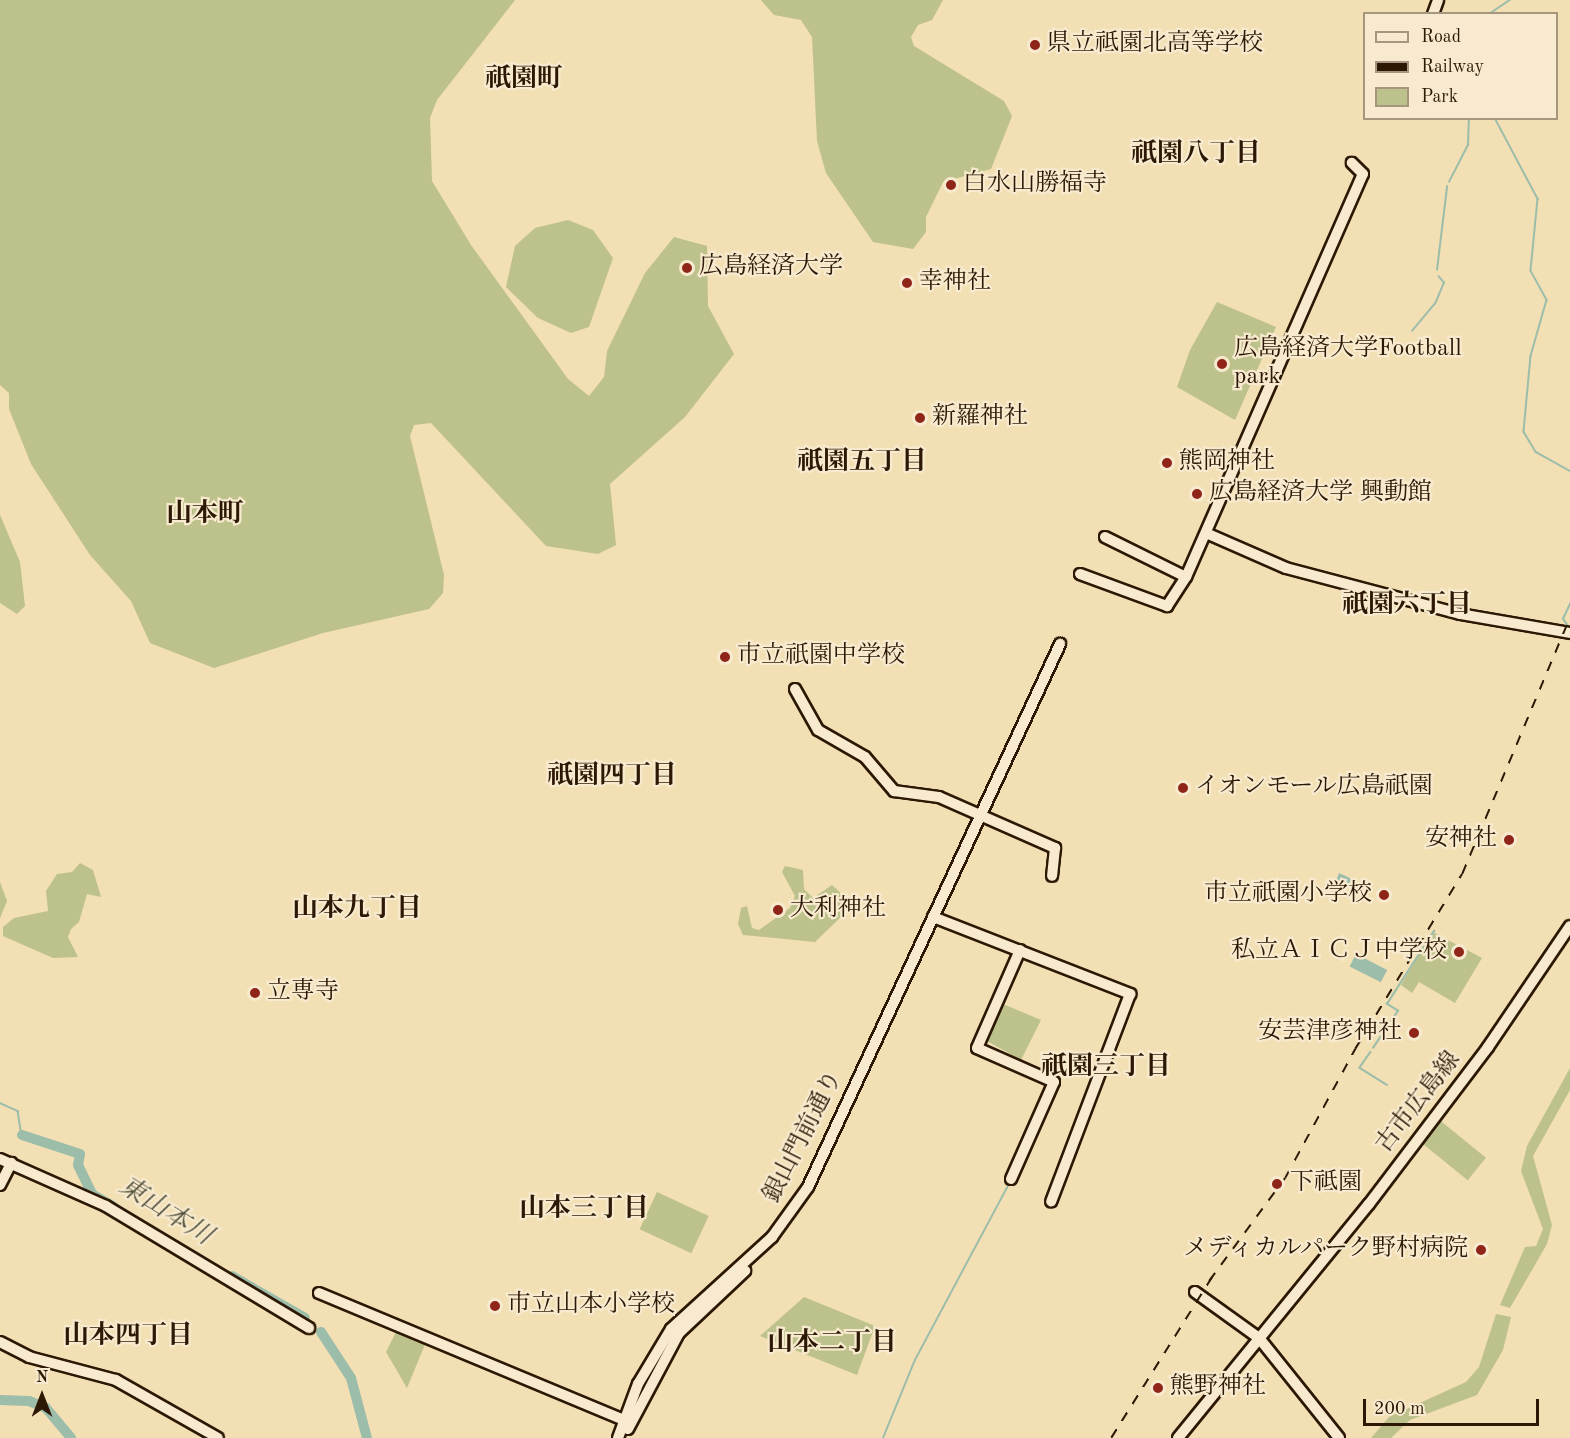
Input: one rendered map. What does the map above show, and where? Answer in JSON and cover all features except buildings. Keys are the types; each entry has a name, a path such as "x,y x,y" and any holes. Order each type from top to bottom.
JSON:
{"street":[{"path":"1080,573 1167,606 1186,577 1206,533 1363,174 1352,163"},
{"path":"1206,533 1286,568 1460,614 1570,633"},
{"path":"1105,537 1186,577"},
{"name":"銀山門前通り","path":"618,1438 651,1357 671,1329 772,1237 797,1206 984,814 1060,644"},
{"path":"795,689 818,730 865,757 894,791 939,797 984,814 1056,848 1052,876"},
{"path":"933,917 1130,994 1051,1202"},
{"name":"銀山門前通り","path":"625,1438 645,1389 679,1333 779,1239 804,1208 933,917"},
{"name":"古市広島線","path":"1178,1438 1488,1047 1570,926"},
{"path":"1011,1179 1054,1082 977,1048 1020,950"},
{"path":"0,1185 5,1161 106,1206 309,1328"},
{"path":"1195,1292 1259,1338 1340,1438"},
{"path":"319,1293 624,1420"},
{"path":"0,1342 29,1357 116,1380 218,1438"}],"green space":[{"path":"0,0 515,0 437,100 430,118 432,181 471,245 568,379 589,396 604,377 607,351 645,273 674,237 707,246 708,306 734,354 685,417 610,484 616,545 598,554 546,546 431,423 414,425 410,436 444,575 443,593 429,609 323,633 214,668 150,643 131,601 90,555 31,464 9,409 9,393 0,385"},
{"path":"761,0 943,0 932,20 918,25 911,37 914,46 1004,101 1012,116 991,169 943,182 926,217 926,232 913,249 873,242 826,173 817,141 812,37 801,20 774,15"},
{"path":"568,220 593,230 613,258 589,327 571,333 538,318 506,287 515,246 535,228"},
{"name":"広島経済大学Football park","path":"1217,302 1276,327 1235,420 1177,387 1190,350"},
{"path":"0,515 20,562 25,606 17,614 0,603"},
{"path":"80,863 93,870 101,897 87,894 79,922 71,929 68,937 78,957 53,958 3,936 3,927 14,918 48,911 46,891 57,874 72,872"},
{"path":"785,866 803,870 804,889 813,898 832,885 847,899 841,917 815,942 743,935 738,924 741,908 747,906 752,928 759,930 790,908 795,896 782,872"},
{"path":"0,882 7,901 0,918"},
{"path":"1433,932 1482,958 1455,1003 1419,982 1412,993 1401,985"},
{"path":"1003,1004 1041,1020 1021,1060 987,1041"},
{"path":"1570,1068 1570,1090 1533,1156 1552,1225 1547,1244 1510,1308 1500,1305 1525,1247 1536,1246 1543,1229 1521,1171 1527,1146"},
{"path":"1437,1118 1486,1158 1468,1180 1419,1141"},
{"path":"657,1192 709,1216 691,1253 640,1229"},
{"path":"804,1297 875,1326 857,1375 760,1336"},
{"path":"1496,1314 1511,1317 1503,1350 1477,1395 1410,1420 1391,1438 1371,1438 1389,1417 1466,1382 1479,1367"},
{"path":"397,1330 426,1342 407,1388 386,1352"}],"shaded area":[{"path":"1339,873 1352,879 1339,897 1331,894"},
{"path":"1356,954 1387,970 1381,982 1350,966"}],"waterway":[{"path":"1492,12 1510,0"},
{"path":"1449,182 1468,145 1469,120"},
{"path":"1496,120 1538,199 1531,271 1547,300 1531,356 1524,432 1536,452 1570,471"},
{"path":"1437,270 1447,187"},
{"path":"1412,331 1435,304 1444,283 1439,277"},
{"path":"1570,604 1563,619 1570,629"},
{"path":"1373,1048 1398,1011 1387,1004 1434,931"},
{"path":"1371,1052 1360,1068 1387,1085"},
{"name":"東山本川","path":"0,1103 18,1111 21,1131"},
{"name":"東山本川","path":"22,1135 80,1154 78,1165 92,1194 113,1206"},
{"path":"883,1438 915,1360 1008,1186"},
{"name":"東山本川","path":"232,1276 305,1318"},
{"name":"東山本川","path":"321,1332 351,1378 367,1438"},
{"path":"0,1400 29,1401 46,1408 71,1438"}],"railway":[{"path":"1209,1281 1285,1178 1355,1049 1462,874 1570,617"},
{"path":"1111,1438 1214,1274"}],"place":[{"name":"県立祗園北高等学校","path":"1035,45"},
{"name":"白水山勝福寺","path":"951,185"},
{"name":"広島経済大学","path":"687,268"},
{"name":"幸神社","path":"907,283"},
{"name":"広島経済大学Football park","path":"1222,364"},
{"name":"新羅神社","path":"920,418"},
{"name":"熊岡神社","path":"1167,463"},
{"name":"広島経済大学 興動館","path":"1197,494"},
{"name":"市立祇園中学校","path":"725,657"},
{"name":"イオンモール広島祇園","path":"1183,788"},
{"name":"安神社","path":"1509,840"},
{"name":"市立祇園小学校","path":"1384,895"},
{"name":"大利神社","path":"778,910"},
{"name":"私立ＡＩＣＪ中学校","path":"1459,952"},
{"name":"立専寺","path":"255,993"},
{"name":"安芸津彦神社","path":"1414,1033"},
{"name":"下祗園","path":"1277,1184"},
{"name":"メディカルパーク野村病院","path":"1481,1250"},
{"name":"市立山本小学校","path":"495,1306"},
{"name":"熊野神社","path":"1158,1388"}],"district":[{"name":"祇園町","path":"524,80"},
{"name":"祇園八丁目","path":"1196,155"},
{"name":"祇園五丁目","path":"862,463"},
{"name":"山本町","path":"205,515"},
{"name":"祇園六丁目","path":"1407,606"},
{"name":"祇園四丁目","path":"612,777"},
{"name":"山本九丁目","path":"357,910"},
{"name":"祇園三丁目","path":"1106,1068"},
{"name":"山本三丁目","path":"584,1210"},
{"name":"山本四丁目","path":"128,1337"},
{"name":"山本二丁目","path":"832,1344"}]}
